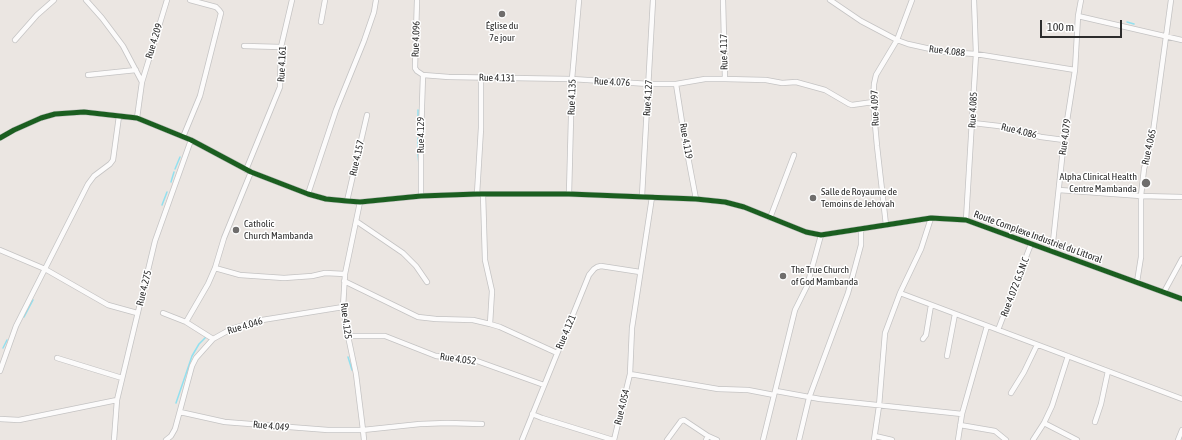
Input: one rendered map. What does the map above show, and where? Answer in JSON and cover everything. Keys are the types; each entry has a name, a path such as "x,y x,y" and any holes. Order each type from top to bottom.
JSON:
{"street":[{"path":"16,40 37,15 54,0"},
{"path":"86,0 123,46 142,82"},
{"name":"Rue 4.209","path":"137,118 142,82 167,0"},
{"path":"184,137 200,96 220,13 216,7 190,0"},
{"name":"Rue 4.161","path":"186,322 208,284 215,268 224,238 280,87 281,47 292,0"},
{"path":"321,22 325,0"},
{"path":"308,194 336,110 364,41 374,12 376,0"},
{"name":"Rue 4.096","path":"417,0 415,68 423,75"},
{"name":"Rue 4.135","path":"569,194 572,79 579,0"},
{"name":"Rue 4.127","path":"642,196 653,0"},
{"name":"Rue 4.117","path":"676,84 705,79 724,79 723,0"},
{"name":"Rue 4.088","path":"830,0 861,21 897,40 908,44 944,52 976,54 1075,70"},
{"name":"Rue 4.097","path":"886,225 876,146 873,102 876,75 897,40 912,0"},
{"name":"Rue 4.085","path":"966,220 976,54 974,0"},
{"name":"Rue 4.079","path":"1052,251 1064,140 1075,70 1078,16 1081,0"},
{"name":"Rue 4.065","path":"1137,282 1141,257 1141,196 1144,169 1153,132 1171,0"},
{"path":"1078,16 1182,40"},
{"path":"244,46 281,47"},
{"path":"88,75 136,70"},
{"name":"Rue 4.131","path":"423,75 449,77 572,79"},
{"name":"Rue 4.129","path":"421,196 423,75"},
{"path":"481,77 480,194 485,260 492,291 490,324"},
{"name":"Rue 4.076","path":"572,79 648,84 676,84"},
{"path":"724,79 801,83 825,90 852,105 873,102"},
{"name":"Rue 4.119","path":"676,84 696,199"},
{"path":"0,138 41,118 55,114 84,112 137,118 191,140 249,171 308,194 326,199 360,202 421,196 480,194 569,194 696,199 725,202 744,207 806,232 821,235 807,286 795,310 763,440"},
{"name":"Rue 4.157","path":"347,202 367,115"},
{"path":"0,371 16,326 88,184 94,176 113,160 118,116"},
{"name":"Rue 4.086","path":"973,123 999,126 1041,137 1064,140"},
{"name":"Rue 4.275","path":"114,440 117,400 155,241 191,140"},
{"path":"770,218 794,155"},
{"path":"1059,190 1141,196 1182,196"},
{"name":"Rue 4.054","path":"613,440 630,374 632,328 652,197"},
{"name":"Rue 4.125","path":"360,202 345,274 343,307 356,374 364,430 364,440"},
{"path":"892,440 874,438 879,406 885,333 900,293 921,249 931,218"},
{"name":"Route Complexe Industriel du Littoral","path":"821,235 931,218 966,220 1182,299"},
{"path":"356,221 403,253 416,266 427,282"},
{"path":"799,440 809,398 848,293 861,245 861,229"},
{"name":"Rue 4.072 G.S.N.C","path":"998,330 1031,244"},
{"path":"0,250 45,269 108,305 138,313"},
{"path":"1164,292 1182,259"},
{"name":"Rue 4.121","path":"522,440 589,276 594,269 601,266 640,272"},
{"path":"215,268 240,275 284,278 312,276 325,273 345,274"},
{"path":"344,281 418,317 436,320 473,320 490,324 500,327 557,353"},
{"path":"900,293 1182,399"},
{"path":"923,339 926,335 931,305"},
{"name":"Rue 4.046","path":"166,440 171,436 175,429 192,366 196,358 213,339 231,329 256,321 343,307"},
{"path":"163,313 186,322 213,339"},
{"path":"947,356 955,314"},
{"path":"958,440 962,414 987,326"},
{"name":"Rue 4.052","path":"348,336 385,336 436,356 478,361 544,385"},
{"path":"1011,393 1024,372 1037,345"},
{"path":"1033,440 1044,423 1052,406 1068,356"},
{"path":"57,358 122,378"},
{"path":"1095,422 1101,404 1108,371"},
{"path":"630,374 718,389 748,390 879,406 962,414"},
{"path":"0,419 19,420 117,400"},
{"name":"Rue 4.049","path":"180,412 225,422 328,430 364,430 420,424 482,424"},
{"path":"532,414 613,440"},
{"path":"667,440 681,421 684,420 707,438 717,440"},
{"path":"1044,423 1077,440"},
{"path":"960,425 995,431 1006,440"},
{"path":"1178,440 1182,430"}],"waterway":[{"path":"1127,22 1134,24"},
{"path":"418,110 418,122"},
{"path":"418,123 418,133"},
{"path":"418,138 418,148"},
{"path":"418,154 419,165"},
{"path":"175,169 180,157"},
{"path":"171,182 174,172"},
{"path":"162,205 167,192"},
{"path":"24,317 33,300"},
{"path":"176,403 192,356 199,344 206,337"},
{"path":"3,348 7,340"},
{"path":"348,357 352,370"}],"cycle path":[{"path":"0,138 41,118 55,114 84,112 137,118 191,140 251,172 308,194 326,199 347,201 360,202 421,196 477,194 569,194 696,199 725,202 744,207 806,232 821,235 931,218 966,220 1182,299"}],"place":[{"name":"Église du 7e jour","path":"502,14"},
{"name":"Alpha Clinical Health Centre Mambanda","path":"1146,183"},
{"name":"Salle de Royaume de Temoins de Jehovah","path":"813,198"},
{"name":"Catholic Church Mambanda","path":"236,230"},
{"name":"The True Church of God Mambanda","path":"783,276"}]}
